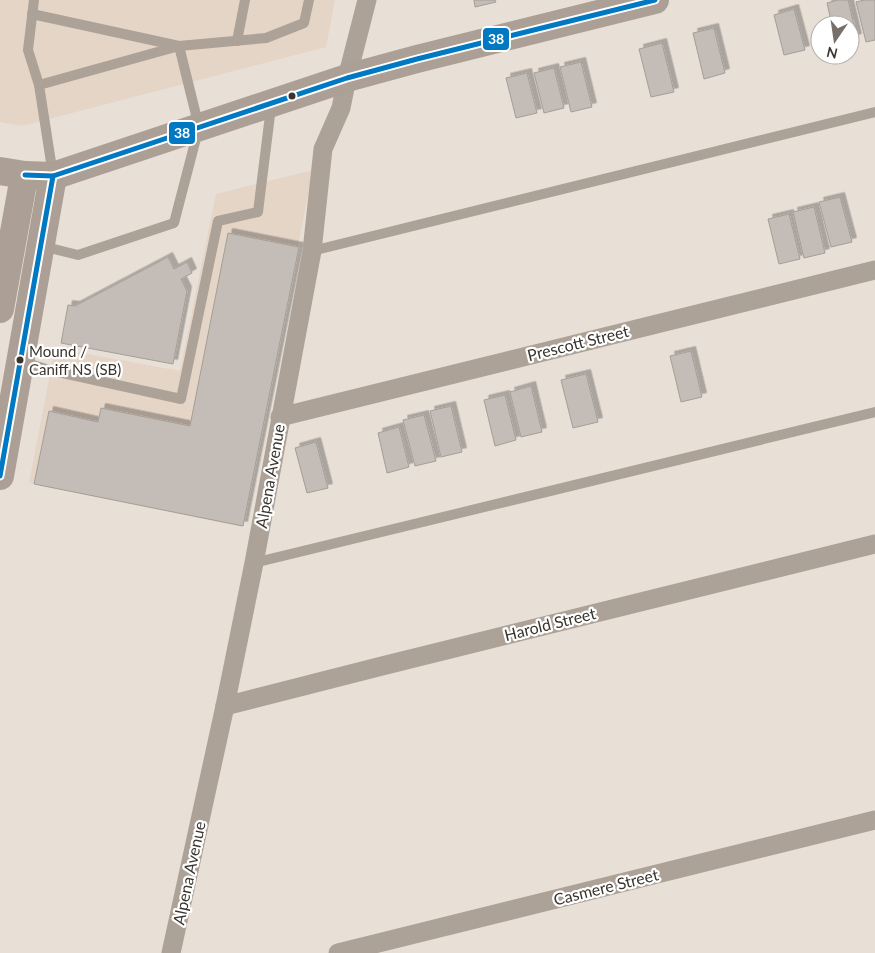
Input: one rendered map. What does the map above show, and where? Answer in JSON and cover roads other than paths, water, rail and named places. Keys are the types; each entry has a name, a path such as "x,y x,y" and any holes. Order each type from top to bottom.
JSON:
{"street":[{"name":"Alpena Avenue","path":"171,953 225,706 254,562 312,251 323,149 341,108 367,0"},
{"path":"0,308 20,197 12,173 53,176 347,78 655,0"},
{"path":"0,476 53,176"},
{"name":"Prescott Street","path":"280,417 875,270"},
{"name":"Harold Street","path":"225,706 875,544"},
{"name":"Casmere Street","path":"338,953 875,820"}],"lane":[{"path":"34,0 28,50 39,84 53,176"},
{"path":"237,41 245,0"},
{"path":"39,84 179,46 266,38 304,23 309,0"},
{"path":"32,14 179,46"},
{"path":"41,246 78,255 174,223 199,127 179,46"},
{"path":"21,360 49,370 181,399 218,221 258,212 271,104"},
{"path":"312,251 875,112"},
{"path":"254,562 875,412"}],"place":[{"name":"Mound / Caniff NS (SB)","path":"20,360"}]}
